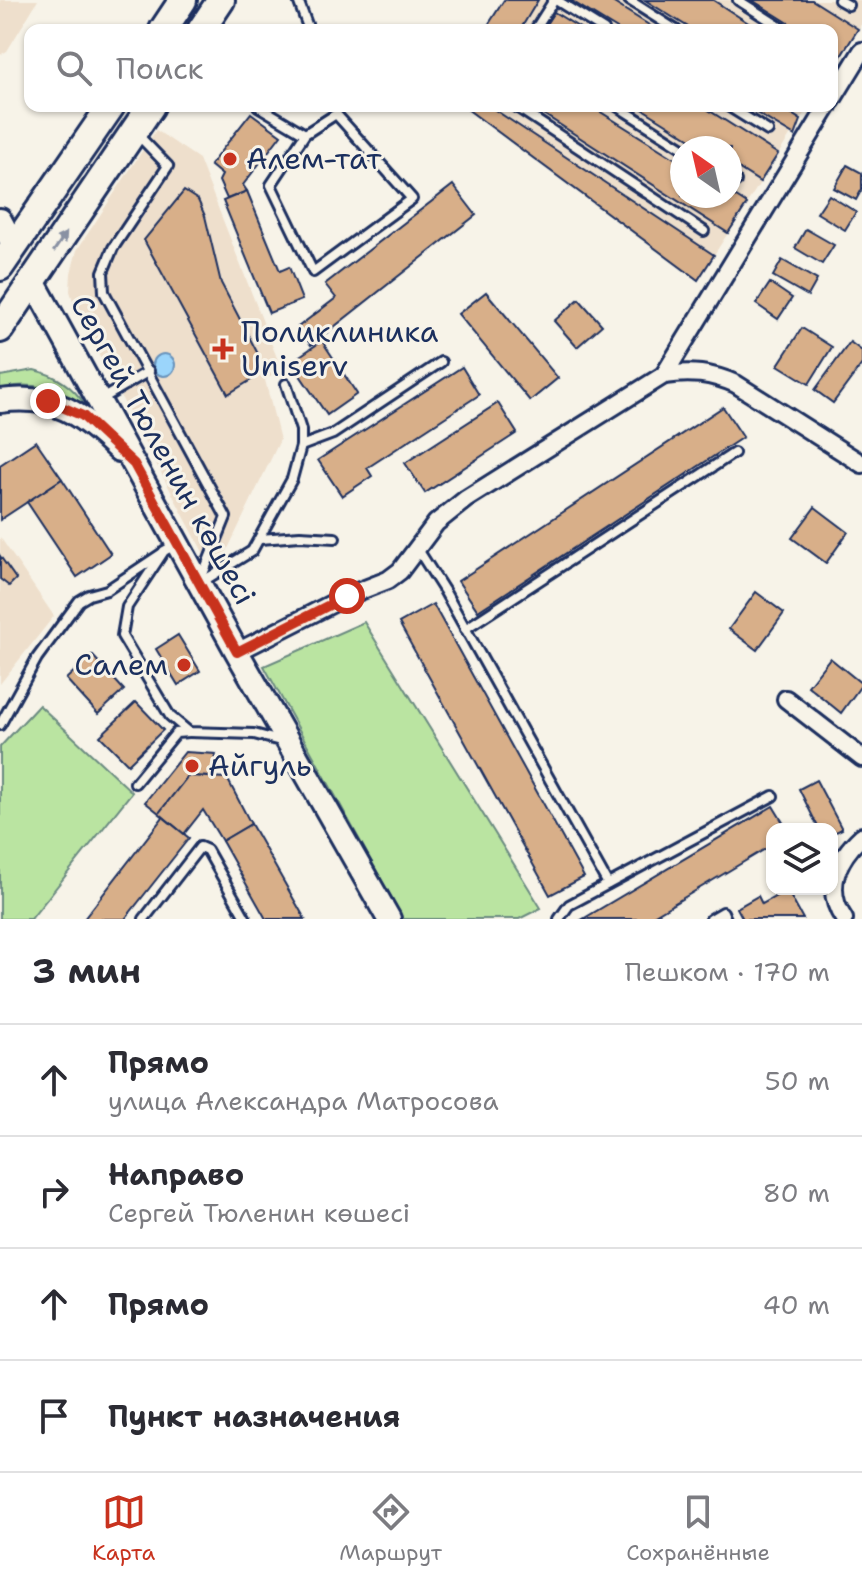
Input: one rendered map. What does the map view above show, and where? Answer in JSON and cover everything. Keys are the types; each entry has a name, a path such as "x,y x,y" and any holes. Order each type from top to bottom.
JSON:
{"highway":[{"path":"167,24 183,0"},
{"path":"205,24 221,0"},
{"path":"7,256 107,112"},
{"path":"0,329 147,112"},
{"name":"Сергей Тюленин көшесі","path":"7,256 33,281"}],"main road":[{"name":"Сергей Тюленин көшесі","path":"0,220 7,256"},
{"name":"Сергей Тюленин көшесі","path":"33,281 134,464 171,547 199,583 389,919"},
{"path":"0,401 24,398 48,401 83,416 134,464"}],"street":[{"path":"838,90 862,51"},
{"path":"664,375 824,112"},
{"path":"237,652 347,596 388,580 400,571 436,523 466,499 664,375 690,371 716,375 736,384 862,464"},
{"path":"786,699 862,758"},
{"path":"844,919 839,912 835,891 836,870 841,857 862,836"}],"lane":[{"path":"298,0 307,24"},
{"path":"539,24 555,0 594,24"},
{"path":"629,0 667,24"},
{"path":"738,0 776,24"},
{"path":"268,112 305,134"},
{"path":"524,112 704,231"},
{"path":"626,112 670,140"},
{"path":"738,112 768,131"},
{"path":"336,114 412,199 313,272 271,185 305,134 336,114"},
{"path":"134,131 168,166 113,248 103,272 104,292 226,517 199,583"},
{"path":"301,446 333,434 441,362"},
{"path":"99,400 149,371"},
{"path":"199,583 252,551 292,479 301,446 301,430 286,384"},
{"path":"465,629 734,453"},
{"path":"260,539 300,536 335,538"},
{"path":"0,725 37,658 79,601 107,590 171,547"},
{"path":"171,547 127,607 122,636 170,716 189,732"},
{"path":"416,548 445,592 608,884"},
{"path":"135,783 176,733 254,734 289,743"},
{"path":"559,919 569,905 773,796"},
{"path":"144,919 200,847 207,850 246,919"},
{"path":"711,919 723,912 726,919"}],"shaded area":[{"path":"0,0 38,0 7,51 0,55"},
{"path":"504,0 862,0 862,23 838,61 838,24 489,24"},
{"path":"471,112 805,112 698,280"},
{"path":"156,130 199,159 281,368 265,380 280,440 225,555 204,554 77,314 70,291 77,250"},
{"path":"0,537 54,616 0,684"}],"green space":[{"path":"34,370 63,382 85,405 34,386 0,389 0,376"},
{"path":"364,622 541,908 519,919 403,919 264,666"},
{"path":"39,705 132,792 31,919 0,919 0,747"}],"water":[{"path":"164,354 172,357 175,365 172,373 164,376 156,373 153,365 156,357"}],"building":[{"path":"504,0 538,0 524,24 489,24"},
{"path":"570,0 609,0 647,24 609,24"},
{"path":"645,0 713,0 750,24 683,24"},
{"path":"752,0 812,0 858,29 841,56 838,54 838,24 790,24"},
{"path":"554,12 573,24 546,24"},
{"path":"471,112 498,112 714,255 698,280"},
{"path":"540,112 601,112 670,155 670,196"},
{"path":"648,112 712,112 778,154 760,182 742,171 742,136 686,136"},
{"path":"755,112 788,112 801,120 795,136"},
{"path":"251,113 281,135 243,185 247,191 227,199 219,181 222,175 210,165"},
{"path":"847,165 862,173 862,189 856,200 834,188"},
{"path":"453,185 476,215 311,345 298,327 336,298 325,284"},
{"path":"184,191 198,200 205,216 221,283 258,354 256,377 228,394 144,240"},
{"path":"247,191 280,271 289,267 302,300 269,313 223,201"},
{"path":"829,195 856,212 845,230 817,213"},
{"path":"742,201 747,204 728,233 689,208 742,208"},
{"path":"806,229 834,245 822,264 795,248"},
{"path":"782,260 817,280 808,296 773,276"},
{"path":"770,283 792,298 778,319 756,304"},
{"path":"486,292 558,378 530,401 458,314"},
{"path":"579,299 602,325 577,347 554,321"},
{"path":"802,328 832,347 809,384 778,365"},
{"path":"322,341 357,394 327,415 291,362"},
{"path":"850,342 862,351 862,364 833,403 815,390"},
{"path":"462,367 479,395 367,468 372,476 342,496 318,460"},
{"path":"498,403 517,433 425,493 405,463"},
{"path":"723,407 743,437 478,611 458,581"},
{"path":"36,441 62,479 0,520 0,465"},
{"path":"62,479 111,554 77,577 27,502"},
{"path":"815,507 848,532 826,563 792,538"},
{"path":"0,556 16,579 9,586 0,579"},
{"path":"756,592 784,613 757,650 729,629"},
{"path":"433,604 584,877 550,895 399,623"},
{"path":"178,635 200,671 178,685 156,649"},
{"path":"92,655 124,690 98,714 66,679"},
{"path":"830,658 862,684 841,713 808,686"},
{"path":"136,702 163,730 128,764 100,736"},
{"path":"185,752 216,754 212,777 188,776 159,813 145,802"},
{"path":"188,776 227,778 251,824 222,841 203,810 184,834 159,813"},
{"path":"816,780 842,829 838,831 838,823 816,823 799,789"},
{"path":"773,806 783,823 766,823 766,849 648,919 583,919"},
{"path":"163,817 189,838 125,919 84,919"},
{"path":"251,824 305,919 266,919 222,841"},
{"path":"778,895 790,895 803,919 743,919 737,908 758,896 762,904"}],"place":[{"name":"Алем-тат","path":"230,159"},
{"name":"Поликлиника Uniserv","path":"223,349"},
{"name":"Салем","path":"184,665"},
{"name":"Айгуль","path":"192,766"}],"route":[{"path":"48,401 83,416 134,464 237,652 347,596"}]}
